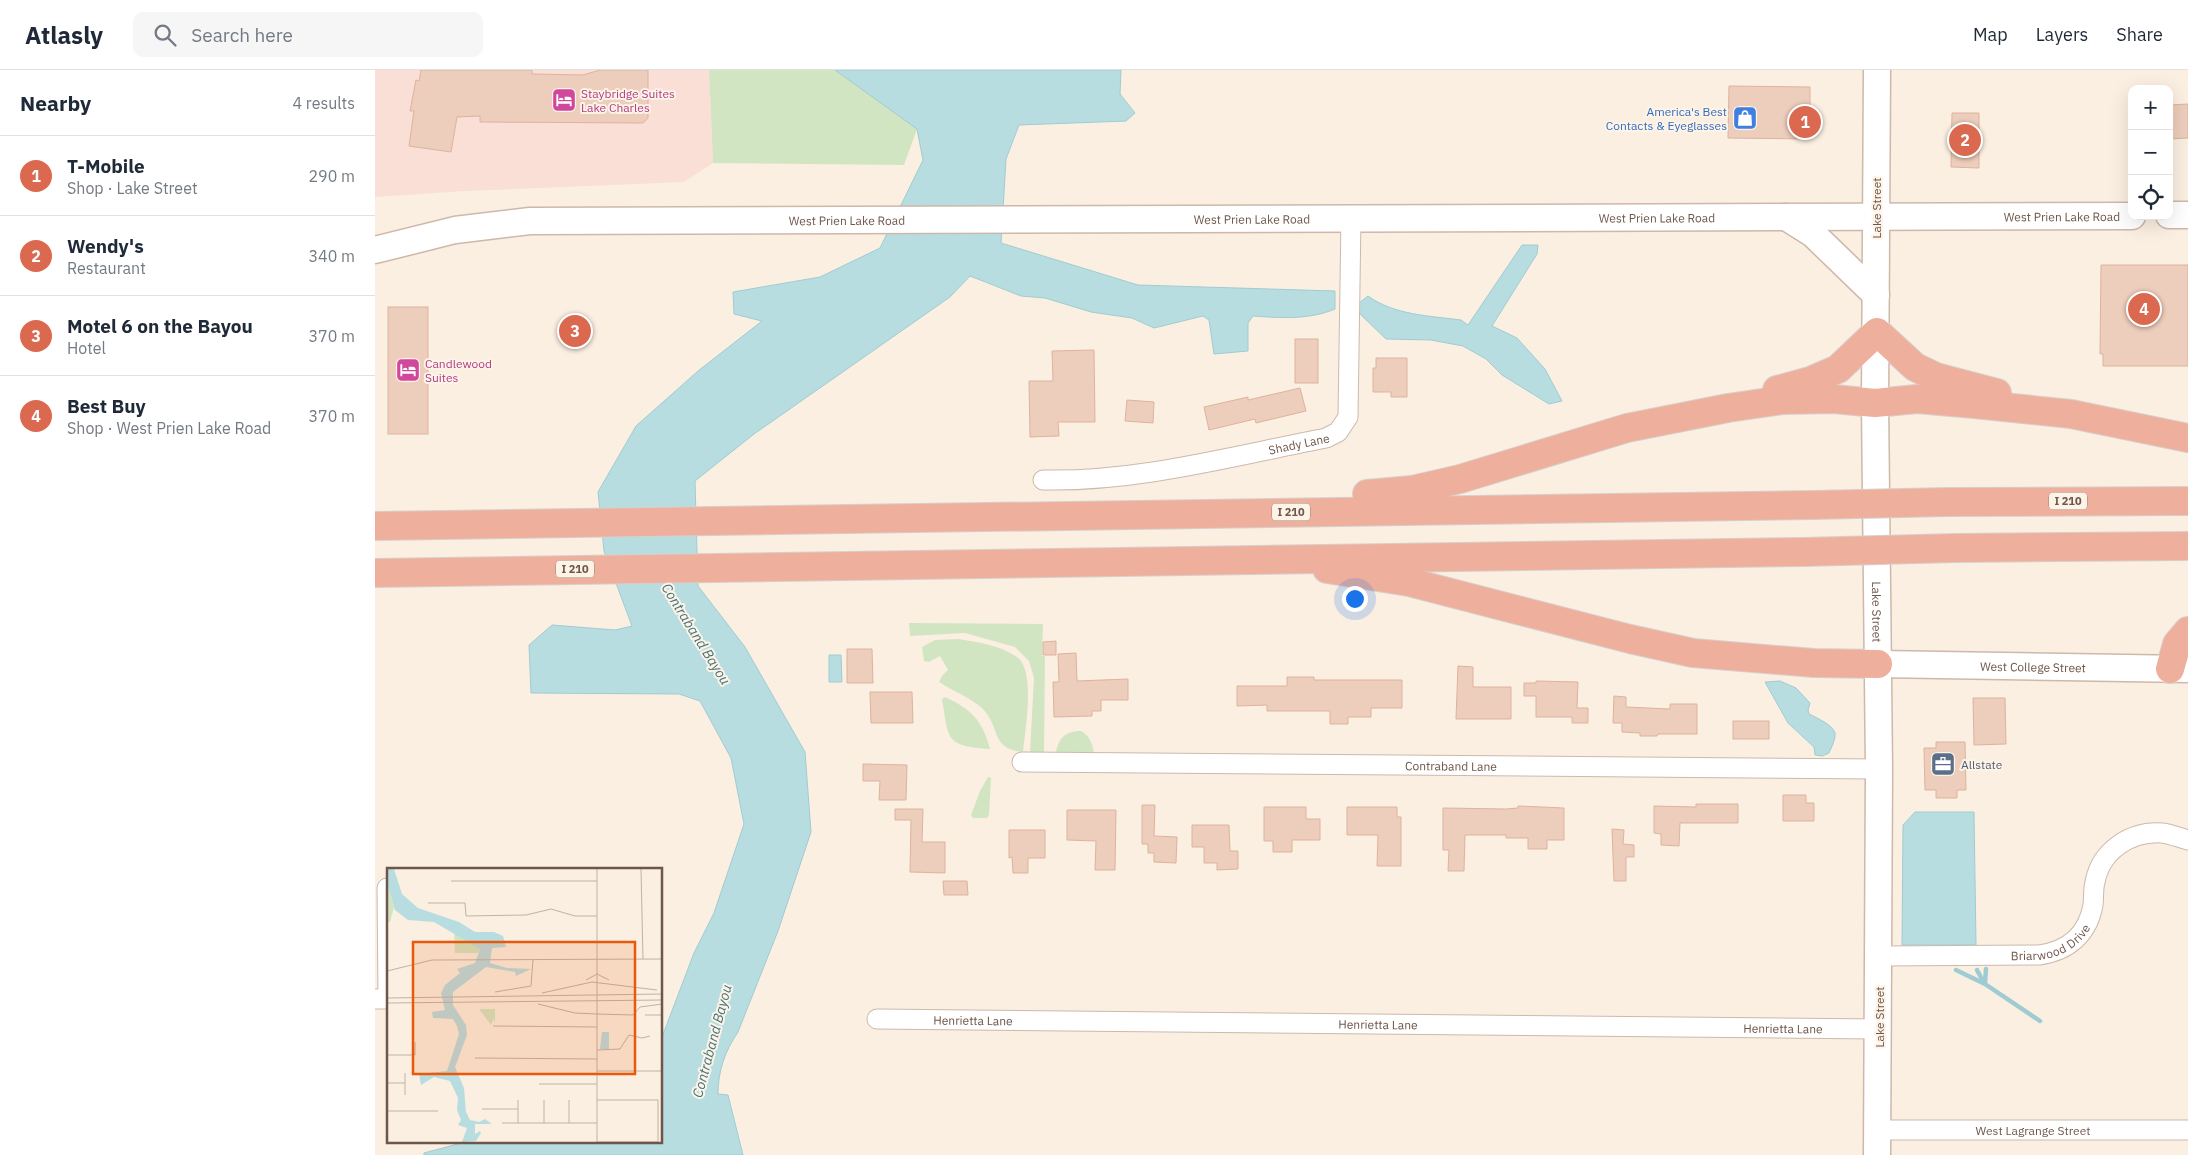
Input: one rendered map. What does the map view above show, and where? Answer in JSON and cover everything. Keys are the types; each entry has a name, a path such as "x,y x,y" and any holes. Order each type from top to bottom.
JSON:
{"highway":[{"path":"1703,413 1810,381 1838,369 1877,332 1915,367 1936,377 2071,414 2188,438"},
{"path":"1172,514 1412,490 1461,479 1627,428 1783,400 1834,399 1875,403 1917,399 2071,414"},
{"name":"I 210","path":"375,526 2188,500"},
{"name":"I 210","path":"375,573 2188,546"},
{"path":"1228,559 1320,568 1409,582 1693,653 1814,664 1877,664"},
{"path":"2179,669 2177,644 2188,631"}],"street":[{"name":"Lake Street","path":"1877,70 1877,332 1875,403 1879,769 1877,1143"},
{"path":"2173,215 2188,215"},
{"name":"West Prien Lake Road","path":"375,250 436,234 529,220 2128,216"},
{"path":"1785,217 1813,234 1876,296"},
{"name":"Shady Lane","path":"1043,480 1104,478 1139,474 1326,438 1338,432 1348,417 1351,218"},
{"name":"West College Street","path":"1877,664 2179,669"},
{"name":"Contraband Lane","path":"1022,762 1879,769"},
{"name":"Briarwood Drive","path":"1879,956 2039,956 2051,954 2074,941 2084,930 2091,912 2099,868 2116,847 2126,839 2148,833 2164,833 2188,840"},
{"name":"Henrietta Lane","path":"877,1020 1879,1029"},
{"name":"West Lagrange Street","path":"1877,1143 2188,1130"}],"shaded area":[{"path":"375,70 709,70 713,163 684,182 465,191 375,197"}],"green space":[{"path":"709,70 835,70 917,129 904,165 713,163"},
{"path":"909,623 1043,624 1042,656 1045,656 1044,752 1030,752 1034,678 1029,661 1015,647 965,633 910,636"},
{"path":"958,639 996,647 1017,657 1023,664 1028,687 1028,702 1023,752 1005,747 997,736 989,716 983,709 939,682 948,670 940,656 929,662 924,661 922,647 935,640"},
{"path":"945,697 962,706 975,717 984,731 990,749 964,746 951,738 948,732 942,699"},
{"path":"1081,731 1090,740 1094,753 1056,752 1059,742 1064,736 1071,732"},
{"path":"988,777 991,779 989,815 987,818 973,818 971,815 980,791"}],"water":[{"name":"Contraband Bayou","path":"835,70 1121,70 1120,94 1135,113 1126,121 1019,125 1006,159 1001,243 1138,285 1335,291 1335,309 1305,317 1253,316 1248,323 1248,351 1214,354 1209,320 1203,316 1154,328 1132,318 1091,312 1045,298 1021,296 970,276 950,297 754,434 695,481 698,586 745,647 805,752 811,832 778,931 738,1032 729,1046 721,1069 718,1094 728,1095 743,1155 424,1155 424,1153 465,1142 663,1142 663,1034 694,953 714,913 744,824 731,758 700,701 679,694 531,693 529,645 552,625 615,630 632,626 604,551 598,492 636,426 698,371 762,321 734,314 733,292 820,277 880,248 923,160 917,129"},
{"path":"1522,245 1538,245 1537,254 1492,326 1517,338 1545,369 1562,401 1549,404 1502,375 1486,359 1463,346 1431,340 1386,339 1359,313 1359,303 1368,296 1401,311 1461,320 1468,325"},
{"path":"829,655 841,655 842,682 829,682"},
{"path":"1780,681 1796,688 1810,703 1809,714 1834,730 1835,738 1829,753 1822,756 1815,755 1814,747 1788,723 1765,682"},
{"path":"1915,812 1974,812 1976,945 1902,945 1903,825"}],"building":[{"name":"Staybridge Suites Lake Charles","path":"421,70 532,70 532,74 583,75 600,70 648,70 648,118 643,123 480,122 480,116 457,117 451,152 409,146 414,111 410,111 416,80 419,81"},
{"path":"1729,86 1810,87 1810,139 1728,138"},
{"path":"2188,104 2188,138 2173,139 2173,105"},
{"path":"1952,113 1979,113 1979,168 1951,167"},
{"path":"2101,265 2188,265 2188,366 2103,366 2103,354 2100,354"},
{"name":"Candlewood Suites","path":"388,307 428,307 428,434 388,434"},
{"path":"1295,339 1318,339 1318,383 1295,383"},
{"path":"1094,350 1095,422 1058,422 1059,436 1030,437 1029,381 1053,381 1052,351"},
{"path":"1376,358 1407,358 1407,397 1391,397 1391,392 1373,392 1373,368 1376,368"},
{"path":"1300,388 1306,411 1256,423 1255,419 1209,430 1204,407 1248,397 1248,400"},
{"path":"1127,400 1154,402 1153,423 1125,421"},
{"path":"1056,641 1056,655 1043,655 1043,642"},
{"path":"847,649 872,649 873,683 847,683"},
{"path":"1076,653 1077,681 1128,679 1128,700 1101,700 1101,711 1092,711 1092,716 1054,717 1053,682 1059,682 1058,654"},
{"path":"1458,666 1473,667 1473,687 1511,687 1511,719 1456,719"},
{"path":"1287,677 1314,677 1314,680 1402,680 1402,708 1371,708 1371,717 1348,717 1348,724 1330,724 1330,711 1267,711 1267,705 1237,706 1237,686 1287,686"},
{"path":"1536,681 1578,682 1577,708 1588,708 1588,723 1572,723 1572,717 1536,717 1536,696 1524,696 1524,683 1536,683"},
{"path":"870,692 912,692 913,723 871,723"},
{"path":"1614,696 1626,697 1626,707 1670,709 1670,704 1697,704 1697,734 1640,736 1640,733 1622,732 1622,723 1613,723"},
{"path":"1973,698 2005,698 2006,744 1974,745"},
{"path":"1733,721 1769,721 1769,739 1733,739"},
{"path":"1936,742 1965,742 1966,790 1957,790 1957,798 1936,798 1936,790 1925,790 1924,748 1936,748"},
{"path":"863,764 907,765 906,800 879,800 880,781 863,781"},
{"path":"1783,795 1806,795 1806,803 1814,803 1814,821 1783,821"},
{"path":"1696,804 1738,804 1738,823 1680,823 1679,846 1661,845 1661,834 1654,833 1654,806 1696,807"},
{"path":"1142,805 1155,805 1154,836 1177,837 1176,863 1154,862 1154,853 1148,853 1148,844 1142,844"},
{"path":"1518,806 1564,808 1564,840 1547,840 1547,849 1528,849 1528,838 1506,838 1506,835 1465,835 1464,871 1448,871 1449,850 1443,850 1443,808 1506,809 1518,808"},
{"path":"1264,807 1306,807 1306,819 1320,819 1320,840 1292,840 1292,852 1273,852 1273,841 1264,841"},
{"path":"1347,807 1397,807 1397,817 1401,817 1401,866 1377,866 1378,835 1347,835"},
{"path":"895,809 923,809 922,842 945,842 945,873 910,872 911,820 895,820"},
{"path":"1067,810 1116,810 1115,870 1095,870 1096,841 1067,840"},
{"path":"1192,825 1229,825 1230,851 1238,851 1238,869 1217,870 1217,863 1204,863 1204,847 1192,847"},
{"path":"1612,829 1624,830 1623,844 1634,845 1634,857 1626,857 1626,881 1614,881"},
{"path":"1009,830 1045,830 1045,858 1028,858 1028,873 1013,873 1012,857 1009,858"},
{"path":"943,881 967,881 968,895 944,895"}],"waterway":[{"path":"1985,983 1986,969"},
{"path":"1956,970 1985,984 2040,1021"},
{"path":"1977,970 1984,983"}],"place":[{"name":"Staybridge Suites Lake Charles","path":"564,100"},
{"name":"America's Best Contacts & Eyeglasses","path":"1745,118"},
{"name":"T-Mobile","path":"1805,122"},
{"name":"Wendy's","path":"1965,140"},
{"name":"Best Buy","path":"2144,309"},
{"name":"Motel 6 on the Bayou","path":"575,331"},
{"name":"Candlewood Suites","path":"408,370"},
{"name":"Allstate","path":"1943,764"}]}
